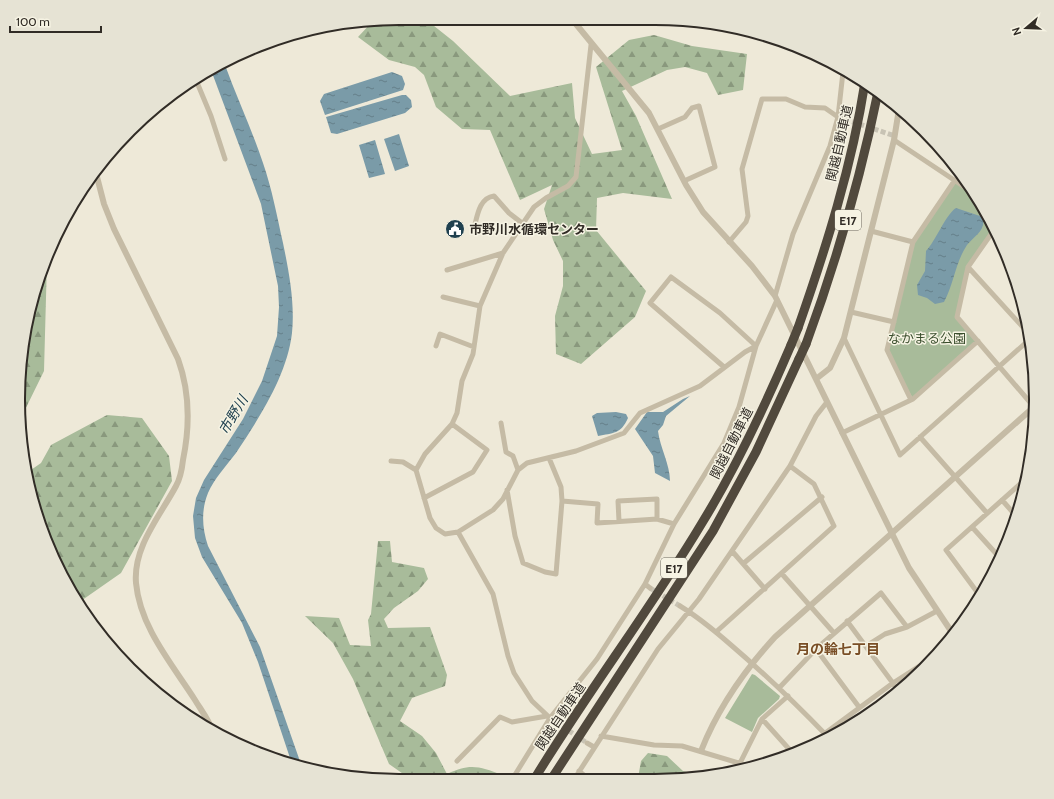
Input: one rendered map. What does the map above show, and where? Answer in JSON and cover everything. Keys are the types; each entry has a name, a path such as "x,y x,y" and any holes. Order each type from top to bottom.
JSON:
{"highway":[{"name":"関越自動車道","path":"538,774 634,630 702,524 745,447 791,345 815,281 842,189 864,89"},
{"name":"関越自動車道","path":"555,774 713,531 756,452 806,344 828,284 856,193 877,98"}],"street":[{"path":"576,25 649,113 684,181 703,212 752,266 776,298 914,577 950,630"},
{"path":"416,470 425,454 452,424 457,413 462,382 473,354 480,306 503,253 534,207 546,198 568,186 576,177 592,45"},
{"path":"514,774 549,717 597,659 645,584 674,524 724,443 739,407 756,346 776,298 794,234 830,146 838,117 843,75"},
{"path":"198,84 211,116 225,159"},
{"path":"729,242 746,222 748,216 742,169 762,99 786,99 804,107 825,108 838,117"},
{"path":"658,129 685,117 692,108 699,106 715,167 684,181"},
{"path":"816,379 830,368 844,338 894,140 898,115"},
{"path":"894,140 961,184"},
{"path":"97,178 104,204 114,229 178,359 184,376 188,403 187,440 177,485 141,547 137,561 136,581 139,606 150,629 208,721"},
{"path":"911,400 887,350 913,242 955,180"},
{"path":"473,232 483,200 488,197 494,196 509,213 522,223"},
{"path":"871,231 913,242"},
{"path":"990,235 968,267 957,317 1029,400"},
{"path":"447,270 503,253"},
{"path":"968,267 1022,326"},
{"path":"724,367 650,303 671,277 720,313 756,346"},
{"path":"443,297 480,306"},
{"path":"851,312 894,322"},
{"path":"436,346 440,334 474,347"},
{"path":"844,338 900,455 1025,344"},
{"path":"842,433 911,400 978,341"},
{"path":"391,461 403,462 416,470 424,498 436,528 444,534 458,532 493,510 507,490 518,470 527,463 576,451 624,433 640,413 700,386 724,367 756,346"},
{"path":"577,774 601,736 616,717 658,650 699,599 790,466 816,416 827,402"},
{"path":"701,751 720,711 752,663 775,637 809,605 1028,413"},
{"path":"501,423 506,452 513,456 518,470"},
{"path":"424,498 473,472 487,450 452,424"},
{"path":"920,437 987,514"},
{"path":"507,490 515,536 523,563 545,572 556,574 562,501 561,487 549,458"},
{"path":"716,632 834,526 822,497 814,484 790,466"},
{"path":"976,591 946,550 1019,485"},
{"path":"744,563 822,497"},
{"path":"619,521 618,501 656,499 657,518"},
{"path":"1002,500 1012,511"},
{"path":"562,501 598,504 597,523 657,518 674,524"},
{"path":"972,527 995,553"},
{"path":"458,532 493,594 508,656 514,673 532,701 549,717"},
{"path":"732,551 765,588"},
{"path":"782,574 834,633"},
{"path":"645,584 650,588"},
{"path":"779,688 816,649 881,593 907,626"},
{"path":"680,606 716,632 752,663 788,696 824,733"},
{"path":"866,646 885,634 907,626 937,611"},
{"path":"847,621 895,686"},
{"path":"816,649 859,707"},
{"path":"835,728 859,707 893,683 907,675"},
{"path":"601,736 654,746 682,746 740,763 762,719 788,696"},
{"path":"457,761 500,717 512,722 549,717"},
{"path":"762,719 789,748"},
{"path":"587,743 594,747"},
{"path":"579,771 582,774"}],"green space":[{"path":"433,25 453,41 510,96 572,83 575,118 592,154 622,150 596,67 629,40 654,35 692,46 747,54 743,90 718,95 707,73 685,67 667,70 622,91 636,116 672,199 623,193 597,198 596,230 646,291 635,317 581,364 556,354 555,316 563,286 563,261 553,240 544,209 552,185 520,200 490,130 462,129 436,107 424,75 415,67 389,60 358,37 368,27"},
{"name":"なかまる公園","path":"955,180 961,184 966,191 990,235 968,267 957,317 978,341 913,399 887,350 913,242"},
{"path":"47,275 44,371 25,409 28,351 32,326"},
{"path":"107,415 142,418 169,456 172,481 121,573 83,600 75,587 54,543 45,520 32,473 31,470 41,463 51,445"},
{"path":"378,541 390,541 392,562 424,568 428,579 418,591 394,608 384,619 388,628 430,627 447,675 445,686 412,698 400,721 422,736 436,753 447,774 403,774 389,764 353,679 333,643 305,616 339,618 350,645 371,646 368,620 371,614"},
{"path":"752,674 780,696 779,699 758,718 752,732 725,718"},
{"path":"648,753 667,756 683,771 688,772 639,774 641,761"},
{"path":"468,767 487,770 499,774 447,774"}],"water":[{"path":"226,68 254,138 269,183 289,276 293,322 289,349 271,396 254,426 236,453 217,477 208,493 203,512 204,533 208,546 260,647 300,760 290,757 258,662 242,623 202,557 195,538 193,516 196,498 204,480 243,419 262,381 277,336 279,307 278,286 261,204 213,75"},
{"path":"392,72 402,76 405,84 403,90 325,115 320,101 324,94"},
{"path":"406,95 411,100 412,107 405,113 337,134 331,133 326,117"},
{"path":"399,134 409,166 395,171 384,139"},
{"path":"375,140 385,174 369,178 359,145"},
{"path":"956,208 981,216 983,226 963,252 944,302 935,304 927,298 918,295 917,285 925,271 926,251 952,211"},
{"path":"690,396 666,416 663,425 658,431 670,475 670,481 655,473 653,456 635,429 647,412 663,412"},
{"path":"616,412 626,414 628,418 622,427 616,432 598,436 592,416 597,413"}],"tunnel":[{"path":"838,117 895,136"},
{"path":"650,588 680,606"},
{"path":"550,718 587,743"}],"place":[{"name":"市野川水循環センター","path":"455,229"}],"district":[{"name":"月の輪七丁目","path":"838,649"}],"water label":[{"name":"市野川","path":"233,415"}]}
